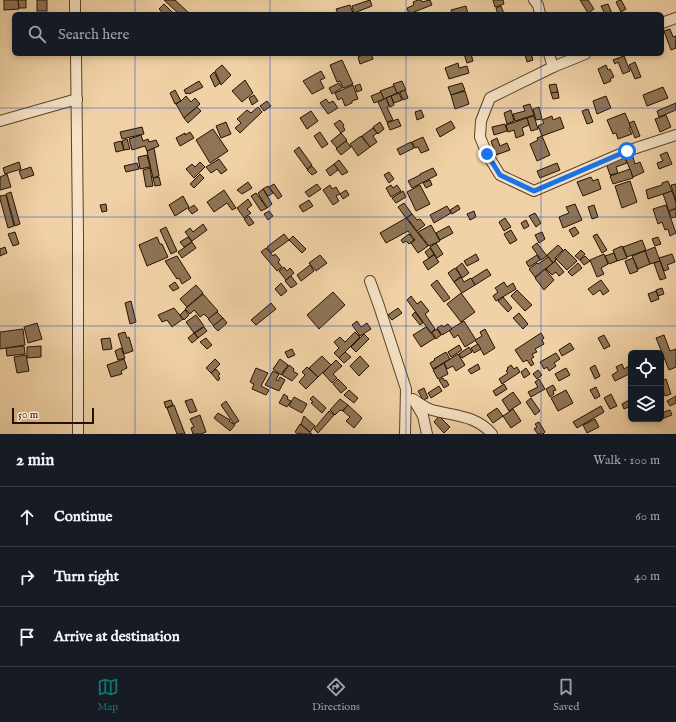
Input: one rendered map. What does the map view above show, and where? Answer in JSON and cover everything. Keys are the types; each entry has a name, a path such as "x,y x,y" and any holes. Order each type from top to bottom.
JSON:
{"street":[{"path":"75,0 75,12"},
{"path":"534,0 538,5 540,12"},
{"path":"664,22 676,18"},
{"path":"76,56 78,100 78,434"},
{"path":"550,56 553,67"},
{"path":"580,56 553,67 490,98 481,121 480,137 487,154 500,175 534,191 627,151 676,135"},
{"path":"0,121 78,100"},
{"path":"370,281 380,306 406,389 423,416 427,434"},
{"path":"404,434 406,389"},
{"path":"413,399 430,410 469,417 482,425 492,434"}],"building":[{"path":"4,0 18,0 19,9 4,10"},
{"path":"18,0 26,0 26,8 19,8"},
{"path":"37,0 47,0 47,11 37,11"},
{"path":"164,0 175,0 188,12 177,12"},
{"path":"370,0 372,6 354,12 352,6"},
{"path":"418,0 421,0 422,2 430,0 432,5 414,12 408,12 407,8 414,5 413,2"},
{"path":"493,0 503,0 504,4 495,7"},
{"path":"580,0 588,0 594,9 587,12"},
{"path":"620,0 626,9 621,12 616,2"},
{"path":"164,4 172,12 162,12 159,9"},
{"path":"608,4 611,12 604,12 601,6"},
{"path":"350,5 353,12 337,12 336,9"},
{"path":"466,6 468,12 452,12 451,10"},
{"path":"501,6 503,12 497,12 496,8"},
{"path":"670,29 673,37 676,36 676,48 671,50 664,31"},
{"path":"372,56 373,59 360,64 358,57"},
{"path":"465,56 472,56 473,61 467,63"},
{"path":"526,56 532,56 533,60 527,62"},
{"path":"624,56 630,71 623,74 618,62 615,64 613,60"},
{"path":"342,60 353,84 343,88 340,81 337,82 330,65"},
{"path":"635,62 641,77 635,79 629,65"},
{"path":"458,63 459,68 467,66 469,73 449,79 445,68"},
{"path":"222,65 231,75 221,85 215,71"},
{"path":"606,65 614,77 610,79 611,81 604,84 598,69"},
{"path":"321,71 325,78 320,80 324,88 312,94 303,81"},
{"path":"214,72 220,83 215,87 210,76"},
{"path":"245,80 253,93 242,102 232,91"},
{"path":"199,81 203,87 186,94 184,90"},
{"path":"402,81 406,90 397,93 393,84"},
{"path":"339,83 342,88 332,94 329,88"},
{"path":"462,83 465,90 451,95 448,87"},
{"path":"360,84 362,90 357,92 355,86"},
{"path":"556,84 558,92 551,93 549,85"},
{"path":"353,85 358,99 345,106 342,98 338,100 335,93"},
{"path":"394,86 397,93 384,99 380,91"},
{"path":"663,87 668,98 647,106 643,95"},
{"path":"175,90 181,101 175,104 170,93"},
{"path":"405,90 408,98 403,100 400,92"},
{"path":"465,91 469,104 455,109 451,95"},
{"path":"381,92 384,99 374,103 371,96"},
{"path":"558,92 559,98 553,99 551,93"},
{"path":"399,93 402,100 394,103 391,96"},
{"path":"254,95 258,101 252,105 249,98"},
{"path":"186,96 191,102 195,98 200,104 184,118 176,104"},
{"path":"391,96 394,105 390,107 386,98"},
{"path":"606,96 611,108 597,114 593,101"},
{"path":"386,98 389,106 387,107 393,120 387,122 378,102"},
{"path":"326,99 329,103 333,101 338,108 328,114 320,103"},
{"path":"267,101 271,106 264,111 260,106"},
{"path":"676,103 676,110 659,117 657,111"},
{"path":"530,104 534,115 515,121 513,114 525,111 523,106"},
{"path":"197,107 201,111 188,123 184,118"},
{"path":"258,107 262,112 240,133 235,128 241,123 237,119 247,110 251,113"},
{"path":"539,107 542,119 536,120 533,109"},
{"path":"588,109 593,122 587,124 582,111"},
{"path":"421,110 424,117 417,120 415,112"},
{"path":"511,110 514,121 507,124 504,113"},
{"path":"311,111 318,121 307,129 300,118"},
{"path":"625,113 631,127 629,128 632,134 618,139 616,133 613,134 607,120"},
{"path":"666,115 671,127 660,132 655,119"},
{"path":"534,116 538,129 531,131 527,118"},
{"path":"552,116 553,120 560,117 564,128 542,136 538,126 544,123 542,120"},
{"path":"527,118 529,125 522,128 524,135 516,138 514,130 508,132 506,125"},
{"path":"398,119 401,126 390,130 387,123"},
{"path":"340,120 344,125 345,130 341,133 334,124"},
{"path":"451,121 455,128 440,137 436,129"},
{"path":"634,121 640,136 635,138 629,123"},
{"path":"226,122 231,134 221,138 216,126"},
{"path":"380,122 384,129 378,134 373,127"},
{"path":"505,124 507,131 494,135 492,127"},
{"path":"142,127 144,134 122,139 120,132"},
{"path":"373,128 377,133 373,136 377,142 370,147 362,136"},
{"path":"213,129 228,151 210,163 196,140"},
{"path":"190,132 194,138 180,146 176,138"},
{"path":"320,132 328,144 322,148 314,136"},
{"path":"341,133 347,140 337,148 331,141"},
{"path":"141,135 143,141 148,139 149,142 156,140 159,146 147,151 145,146 132,150 129,139"},
{"path":"361,136 370,147 358,156 350,144"},
{"path":"542,136 550,155 537,161 530,144"},
{"path":"423,137 429,150 421,153 418,147 415,148 412,142"},
{"path":"497,138 500,146 507,143 510,150 496,155 491,141"},
{"path":"127,139 130,149 124,150 122,141"},
{"path":"121,141 124,150 116,152 114,143"},
{"path":"346,141 351,147 341,155 336,149"},
{"path":"411,142 414,148 400,155 397,149"},
{"path":"299,147 312,165 307,169 294,151"},
{"path":"154,148 159,176 153,178 147,151"},
{"path":"667,152 672,164 659,169 657,163 663,161 660,155"},
{"path":"632,154 635,164 640,162 644,172 633,177 625,157"},
{"path":"147,155 150,167 140,169 138,157"},
{"path":"624,156 627,163 616,167 618,173 610,175 606,163"},
{"path":"219,159 227,170 221,174 217,169 211,173 206,167"},
{"path":"339,160 348,172 342,175 334,164"},
{"path":"19,162 21,169 5,174 3,168"},
{"path":"200,162 205,167 194,178 186,169 192,164 195,167"},
{"path":"137,163 139,169 126,172 124,166"},
{"path":"557,163 560,170 540,178 537,171"},
{"path":"334,164 338,170 330,176 326,170"},
{"path":"312,166 317,172 312,175 307,170"},
{"path":"31,167 34,175 22,179 19,171"},
{"path":"150,168 153,186 146,187 143,170"},
{"path":"433,168 437,175 412,188 408,181"},
{"path":"630,169 633,178 613,184 610,176"},
{"path":"389,172 394,179 389,183 384,175"},
{"path":"7,174 11,187 0,190 0,177"},
{"path":"200,174 204,178 194,188 190,184"},
{"path":"159,177 161,185 155,186 153,178"},
{"path":"591,177 593,181 598,179 601,189 583,196 577,182"},
{"path":"430,180 432,185 426,188 423,183"},
{"path":"630,181 637,202 622,208 615,186"},
{"path":"668,181 672,191 648,199 646,190 662,185 662,183"},
{"path":"248,182 252,188 242,194 237,190"},
{"path":"274,184 282,196 278,199 269,187"},
{"path":"317,184 321,189 309,197 305,192"},
{"path":"676,184 676,201 671,185"},
{"path":"330,185 332,189 336,187 340,194 336,196 339,201 333,205 323,190"},
{"path":"391,185 393,188 397,185 401,191 391,197 386,188"},
{"path":"420,185 430,204 416,211 407,192"},
{"path":"268,186 273,193 268,196 263,189"},
{"path":"263,189 272,204 267,208 258,193"},
{"path":"224,190 236,208 232,210 227,203 214,212 207,202"},
{"path":"346,190 349,195 343,199 340,194"},
{"path":"403,191 406,197 396,203 392,198"},
{"path":"672,191 676,208 669,211 663,194"},
{"path":"11,192 20,224 15,226 6,194"},
{"path":"256,193 267,208 261,211 251,196"},
{"path":"6,195 14,226 8,228 0,199 0,196"},
{"path":"183,196 189,207 175,216 169,205"},
{"path":"248,199 252,205 247,209 251,213 244,218 237,208"},
{"path":"309,200 313,206 303,212 299,206"},
{"path":"404,203 412,214 406,218 398,207"},
{"path":"106,204 107,211 102,212 100,205"},
{"path":"575,204 582,220 563,228 559,217 569,213 566,207"},
{"path":"194,205 198,210 192,214 188,209"},
{"path":"458,205 460,209 452,214 450,210"},
{"path":"594,205 598,217 592,219 588,207"},
{"path":"666,205 676,233 670,236 668,229 665,230 662,222 658,224 653,209"},
{"path":"447,206 451,213 434,223 430,215"},
{"path":"676,209 676,217 671,218 669,211"},
{"path":"269,211 273,216 268,220 264,214"},
{"path":"474,211 476,217 470,220 467,214"},
{"path":"535,213 541,223 536,227 529,216"},
{"path":"412,214 417,220 420,219 425,225 417,231 407,218"},
{"path":"249,216 254,223 249,226 244,219"},
{"path":"406,218 428,246 418,253 411,243 415,240 408,231 386,243 380,233"},
{"path":"505,218 511,227 504,231 499,222"},
{"path":"526,220 529,226 524,229 521,223"},
{"path":"203,224 207,230 192,241 185,232 190,228 193,232"},
{"path":"431,225 440,241 429,246 418,232"},
{"path":"449,226 453,233 440,240 436,233"},
{"path":"166,227 177,251 171,254 160,230"},
{"path":"575,227 579,233 573,237 569,230"},
{"path":"511,230 517,240 510,244 504,234"},
{"path":"15,232 19,244 13,246 8,234"},
{"path":"542,232 545,239 539,243 535,235"},
{"path":"284,234 289,240 271,253 267,247"},
{"path":"409,234 414,240 409,244 406,241 403,243 401,240"},
{"path":"597,234 607,250 602,253 593,236"},
{"path":"293,236 306,249 302,253 289,240"},
{"path":"157,237 168,257 147,266 139,245"},
{"path":"188,237 192,242 184,247 180,242"},
{"path":"658,237 661,244 655,246 652,239"},
{"path":"642,240 646,250 627,257 623,247"},
{"path":"192,242 196,248 182,258 178,252"},
{"path":"436,243 443,254 437,258 430,247"},
{"path":"537,243 547,256 541,260 532,247"},
{"path":"558,245 563,250 555,258 556,260 553,263 547,255"},
{"path":"622,246 627,258 617,261 613,250"},
{"path":"5,247 7,253 0,256 0,249"},
{"path":"655,247 660,261 650,264 645,251"},
{"path":"266,248 273,256 275,254 280,260 278,262 282,267 277,271 261,252"},
{"path":"430,248 434,254 429,258 425,252"},
{"path":"565,249 577,261 567,270 556,259"},
{"path":"581,250 585,254 580,260 575,256"},
{"path":"645,251 650,264 638,269 632,256"},
{"path":"614,253 617,261 609,264 605,256"},
{"path":"476,254 479,260 467,266 464,261"},
{"path":"604,254 608,264 601,268 604,274 597,277 590,260"},
{"path":"672,254 675,262 667,265 669,269 664,271 659,258"},
{"path":"320,255 327,263 316,271 309,263"},
{"path":"434,255 439,262 428,270 423,262"},
{"path":"537,255 540,260 529,267 526,262"},
{"path":"177,256 191,278 182,284 165,261"},
{"path":"585,256 590,261 584,265 580,260"},
{"path":"548,257 553,263 535,277 529,269"},
{"path":"633,258 638,271 630,274 625,261"},
{"path":"555,261 564,272 559,276 556,272 552,275 546,269"},
{"path":"660,261 666,278 660,280 654,263"},
{"path":"462,263 469,273 462,278 456,268"},
{"path":"578,263 582,268 572,276 568,272"},
{"path":"310,265 314,271 301,281 297,275"},
{"path":"284,267 287,271 290,268 294,273 286,280 279,271"},
{"path":"455,268 461,276 454,282 448,273"},
{"path":"487,269 491,275 475,285 471,279"},
{"path":"545,269 554,280 544,290 535,278"},
{"path":"291,276 297,284 291,288 285,281"},
{"path":"461,277 464,282 471,278 475,285 462,293 454,282"},
{"path":"437,280 450,298 444,302 431,285"},
{"path":"601,280 609,291 603,295 600,290 593,295 588,289"},
{"path":"175,282 179,288 173,291 169,286"},
{"path":"504,282 507,287 513,283 516,289 496,301 493,296 498,292 495,288"},
{"path":"281,283 287,291 281,296 275,289"},
{"path":"196,285 203,293 187,307 180,299"},
{"path":"662,288 664,294 658,296 656,290"},
{"path":"517,290 532,305 525,311 511,296"},
{"path":"656,291 659,299 651,302 648,294"},
{"path":"333,292 345,305 319,329 307,315"},
{"path":"461,293 475,312 461,322 447,304"},
{"path":"203,294 218,311 209,319 204,314 200,317 194,310 190,314 185,309"},
{"path":"411,296 417,304 421,301 429,311 425,314 435,329 431,333 407,300"},
{"path":"503,297 512,308 508,312 498,301"},
{"path":"131,301 136,322 130,324 125,303"},
{"path":"271,303 276,309 256,325 251,320"},
{"path":"174,308 183,319 172,327 167,320 162,322 158,315"},
{"path":"398,308 402,313 392,320 388,315"},
{"path":"185,310 189,315 184,320 180,315"},
{"path":"217,312 223,318 214,326 208,319"},
{"path":"415,312 423,323 420,325 412,315"},
{"path":"519,313 528,324 523,329 513,318"},
{"path":"196,315 204,326 194,333 186,322"},
{"path":"223,318 227,323 218,331 213,326"},
{"path":"357,321 361,327 367,323 371,329 360,336 352,325"},
{"path":"464,321 476,340 465,347 458,335 454,338 449,330"},
{"path":"37,323 42,339 28,343 24,327"},
{"path":"448,324 452,329 442,335 437,328"},
{"path":"204,327 207,331 198,338 195,333"},
{"path":"426,327 435,338 421,347 413,335"},
{"path":"23,329 25,345 0,349 0,332"},
{"path":"437,329 441,335 436,339 432,332"},
{"path":"485,329 495,348 484,355 475,340 482,336 480,332"},
{"path":"125,332 127,338 129,337 133,351 124,354 118,334"},
{"path":"355,332 360,337 339,358 334,353 339,348 334,342 340,337 345,342"},
{"path":"194,333 198,338 192,343 188,338"},
{"path":"541,333 544,338 542,340 544,344 535,349 537,352 532,354 534,357 531,359 534,364 531,366 527,360 523,362 515,350"},
{"path":"364,334 369,339 356,352 351,347"},
{"path":"604,335 610,346 604,349 598,338"},
{"path":"664,335 670,351 676,349 676,367 669,370 664,358 664,350 661,350 656,338"},
{"path":"110,338 112,349 103,350 101,339"},
{"path":"206,338 212,345 207,349 200,342"},
{"path":"570,343 574,349 562,356 559,350"},
{"path":"478,344 481,349 474,353 471,348"},
{"path":"459,345 462,350 451,357 448,352"},
{"path":"24,346 25,354 7,356 6,348"},
{"path":"41,346 41,357 27,358 27,347"},
{"path":"469,347 472,352 462,358 459,354"},
{"path":"121,348 125,358 118,360 115,351"},
{"path":"292,349 295,355 288,358 285,352"},
{"path":"345,352 351,357 344,363 339,358"},
{"path":"446,352 450,359 433,369 430,363"},
{"path":"556,353 560,359 554,363 556,366 549,371 547,367 544,369 540,362"},
{"path":"458,354 465,365 456,371 453,366 447,369 444,363"},
{"path":"26,355 29,371 17,373 14,357"},
{"path":"322,356 331,365 318,377 309,368"},
{"path":"360,356 369,366 359,376 350,366"},
{"path":"124,359 127,368 121,371 122,374 111,377 107,365"},
{"path":"215,359 220,364 211,373 206,368"},
{"path":"280,359 288,365 281,375 273,369"},
{"path":"336,360 342,366 333,374 337,378 332,383 323,373"},
{"path":"444,363 448,374 438,379 433,370"},
{"path":"478,364 480,369 471,374 468,370"},
{"path":"622,364 624,369 628,367 628,374 615,381 612,375 618,371 616,367"},
{"path":"289,365 294,369 293,371 298,374 292,381 282,375"},
{"path":"511,365 514,369 517,367 520,372 502,384 499,379 508,373 506,371 508,369 507,368"},
{"path":"595,365 600,376 595,379 590,368"},
{"path":"307,367 318,377 306,389 299,382 305,375 302,372"},
{"path":"256,368 268,373 261,386 269,390 266,395 252,389 254,384 250,382"},
{"path":"526,368 530,374 524,378 521,372"},
{"path":"566,368 570,375 559,381 555,374"},
{"path":"216,369 220,374 218,376 220,378 218,381 211,373"},
{"path":"538,370 542,375 537,379 533,374"},
{"path":"273,371 279,374 276,380 278,381 280,377 285,380 279,391 265,385"},
{"path":"443,378 449,385 444,388 439,380"},
{"path":"338,379 347,388 341,393 333,384"},
{"path":"539,379 545,389 531,397 528,392 538,387 535,382"},
{"path":"666,379 671,394 665,396 664,394 664,380"},
{"path":"504,384 507,389 496,396 493,391"},
{"path":"553,385 556,390 553,391 554,394 550,397 546,389"},
{"path":"439,386 442,391 431,398 428,393"},
{"path":"596,387 600,396 595,399 590,390"},
{"path":"424,388 428,398 423,400 418,391"},
{"path":"349,390 358,398 354,403 344,395"},
{"path":"566,390 573,403 558,411 551,398"},
{"path":"513,392 521,403 509,411 502,400"},
{"path":"284,394 288,397 287,399 291,401 287,407 279,403"},
{"path":"611,394 617,406 610,409 604,398"},
{"path":"313,396 326,408 322,413 311,403 313,402 310,399"},
{"path":"676,396 676,403 670,406 667,401"},
{"path":"294,397 307,404 302,413 289,406"},
{"path":"531,398 540,411 535,415 526,402"},
{"path":"192,399 197,411 190,413 185,401"},
{"path":"340,399 348,405 335,415 330,410"},
{"path":"171,400 173,405 166,408 164,402"},
{"path":"226,401 239,421 234,424 221,405"},
{"path":"628,401 628,407 624,409 622,404"},
{"path":"174,405 185,434 177,434 167,408"},
{"path":"348,405 362,418 354,428 346,421 350,417 343,411"},
{"path":"601,406 604,412 577,428 573,422"},
{"path":"497,408 503,416 493,423 487,415"},
{"path":"513,409 521,421 511,428 503,416"},
{"path":"670,410 672,415 664,418 664,412"},
{"path":"329,411 334,415 318,433 314,429"},
{"path":"218,413 230,420 229,421 235,425 230,431 214,418"},
{"path":"200,415 206,432 201,434 193,434 191,428 194,427 190,419"},
{"path":"304,416 315,426 310,432 301,424"},
{"path":"439,416 450,427 444,433 434,422"},
{"path":"595,419 599,427 587,433 583,425"},
{"path":"539,422 545,432 543,434 538,434 534,429 537,427 535,424"},
{"path":"300,424 312,434 298,434 295,432"}],"route":[{"path":"487,154 500,175 534,191 627,151"}]}
